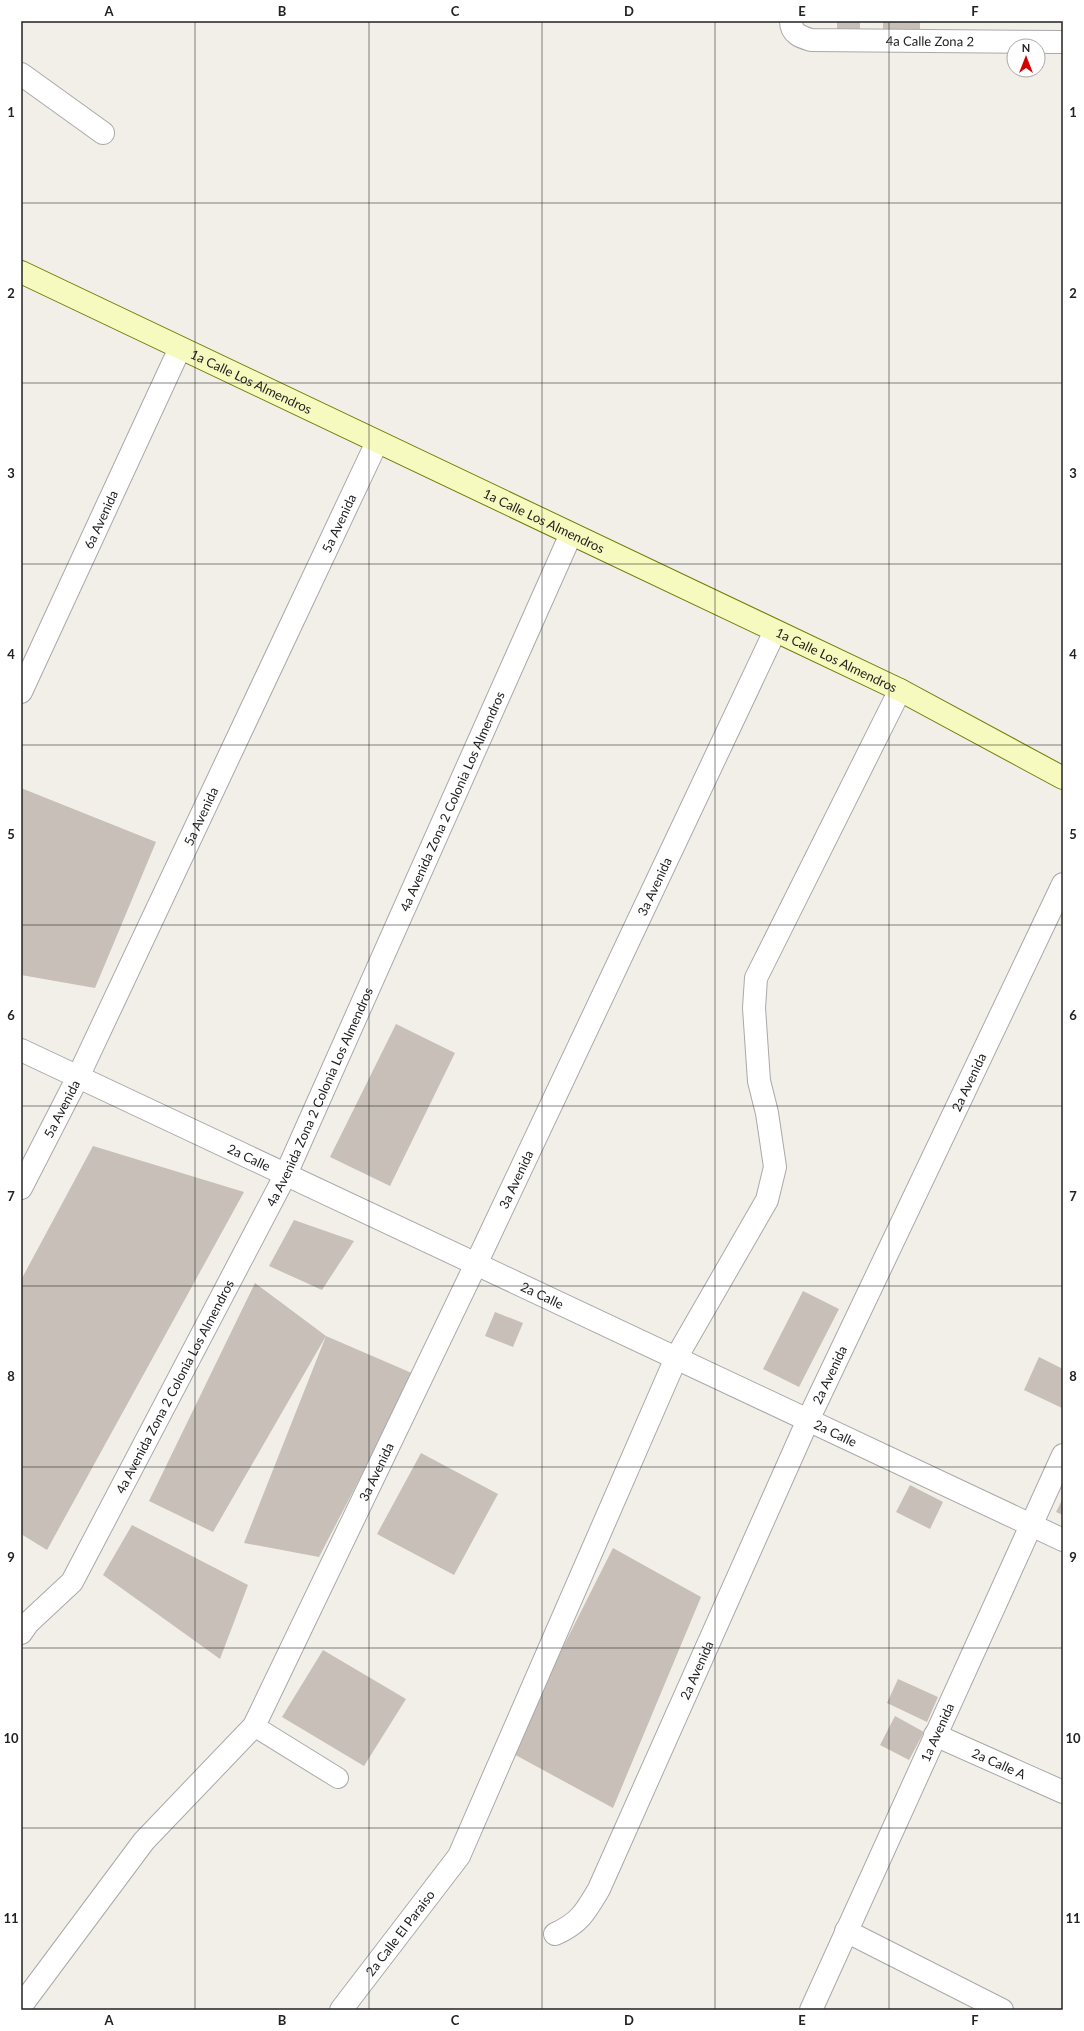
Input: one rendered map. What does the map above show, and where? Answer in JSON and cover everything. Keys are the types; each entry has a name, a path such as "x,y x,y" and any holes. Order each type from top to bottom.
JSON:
{"street":[{"name":"4a Calle Zona 2","path":"794,28 812,40 1063,42"},
{"path":"21,74 103,133"},
{"name":"1a Calle Los Almendros","path":"21,272 900,690 1063,778"},
{"name":"6a Avenida","path":"21,692 180,348"},
{"name":"5a Avenida","path":"21,1188 78,1077 378,442"},
{"name":"4a Avenida Zona 2 Colonia Los Almendros","path":"21,1633 28,1623 72,1582 286,1174 571,534"},
{"name":"3a Avenida","path":"21,2006 144,1841 254,1726 476,1264 775,631"},
{"name":"2a Calle El Paraiso","path":"341,2010 460,1856 676,1358 767,1200 775,1167 767,1112 759,1081 754,1008 756,978 900,690"},
{"name":"2a Avenida","path":"555,1934 570,1928 585,1912 599,1889 808,1420 1063,884"},
{"name":"2a Calle","path":"21,1050 1063,1540"},
{"name":"1a Avenida","path":"811,2010 1063,1455"},
{"name":"2a Calle A","path":"935,1735 1063,1792"},
{"path":"846,1931 1002,2010"}],"lane":[{"path":"254,1726 338,1778"}],"building":[{"path":"837,21 860,21 860,29 837,29"},
{"path":"883,21 920,21 920,30 883,30"},
{"path":"21,788 156,842 95,988 21,975"},
{"path":"396,1024 455,1053 390,1186 330,1157"},
{"path":"93,1146 244,1192 47,1550 21,1534 21,1280"},
{"path":"294,1220 354,1241 322,1290 269,1266"},
{"path":"255,1283 326,1336 213,1532 149,1501"},
{"path":"803,1291 839,1309 799,1387 763,1369"},
{"path":"495,1312 523,1323 513,1347 485,1336"},
{"path":"326,1336 414,1374 319,1557 244,1543"},
{"path":"1039,1357 1063,1369 1062,1408 1024,1390"},
{"path":"421,1453 498,1494 454,1575 377,1534"},
{"path":"910,1485 943,1502 930,1529 896,1512"},
{"path":"1063,1498 1063,1515 1056,1512"},
{"path":"132,1525 248,1585 220,1659 103,1575"},
{"path":"613,1548 701,1597 613,1808 510,1752"},
{"path":"323,1650 406,1699 364,1766 282,1717"},
{"path":"898,1679 938,1697 927,1722 887,1703"},
{"path":"895,1716 924,1732 909,1760 880,1745"}]}
